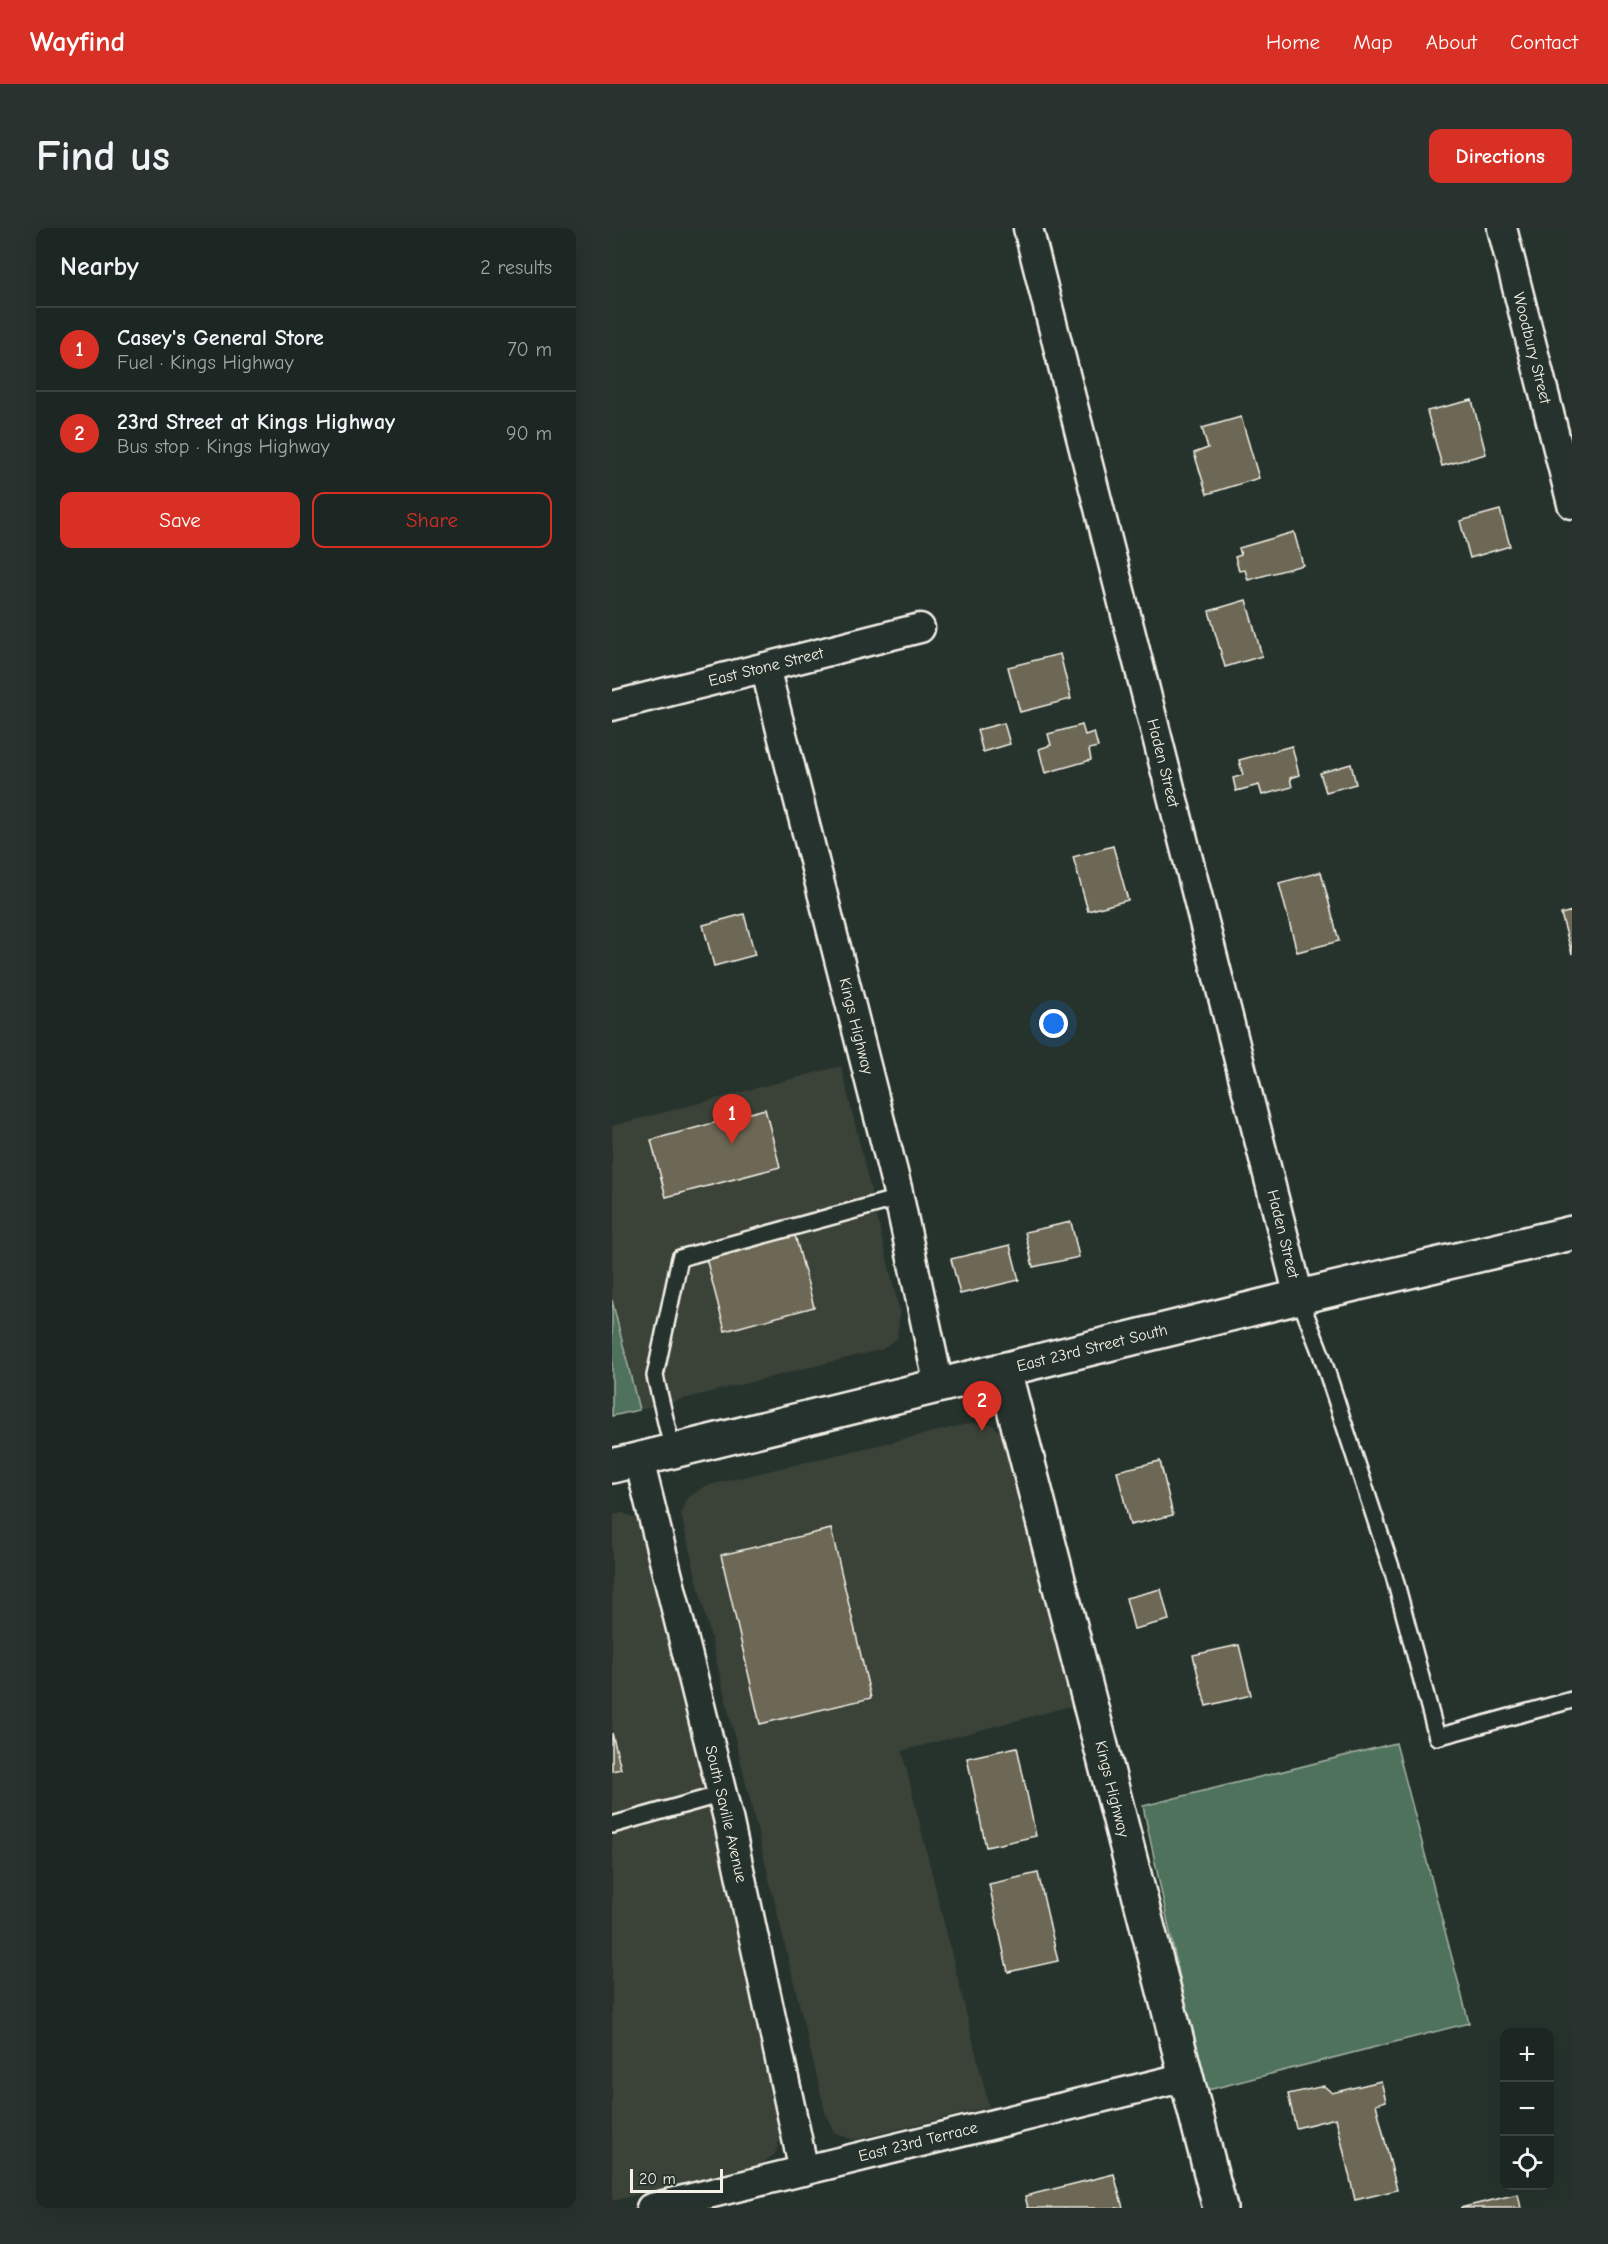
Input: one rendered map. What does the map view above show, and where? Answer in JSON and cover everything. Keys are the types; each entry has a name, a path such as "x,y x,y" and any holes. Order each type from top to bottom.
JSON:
{"main road":[{"name":"East 23rd Street South","path":"625,1463 1299,1297 1572,1233"},
{"name":"Kings Highway","path":"1004,1370 1220,2208"}],"street":[{"name":"Haden Street","path":"1028,228 1299,1297"},
{"name":"Woodbury Street","path":"1502,228 1572,504"},
{"name":"East Stone Street","path":"612,706 920,628"},
{"name":"Kings Highway","path":"765,667 899,1198 939,1386"},
{"name":"South Saville Avenue","path":"625,1463 722,1794 804,2171"},
{"name":"East 23rd Terrace","path":"651,2208 1186,2076"}],"lane":[{"path":"673,1452 655,1376 680,1258 899,1198"},
{"path":"1299,1297 1321,1354 1394,1576 1437,1737 1572,1700"},
{"path":"612,1824 722,1794"}],"shaded area":[{"path":"841,1066 900,1313 897,1338 883,1349 639,1410 612,1300 612,1126"},
{"path":"972,1423 991,1424 1008,1438 1074,1705 902,1751 989,2107 853,2140 834,2132 826,2115 681,1514 686,1499 705,1486"},
{"path":"622,1513 636,1518 645,1539 727,1870 781,2136 775,2154 759,2165 612,2201 612,1515"}],"green space":[{"path":"612,1300 639,1410 612,1416"},
{"path":"1396,1743 1469,2023 1204,2091 1143,1806"}],"building":[{"path":"1472,400 1486,454 1442,466 1427,411"},
{"path":"1241,417 1259,478 1207,494 1194,453 1208,448 1202,428"},
{"path":"1500,510 1510,546 1470,558 1460,521"},
{"path":"1294,532 1303,565 1248,580 1245,570 1239,571 1235,557 1241,555 1239,548"},
{"path":"1246,600 1262,656 1225,667 1209,611"},
{"path":"1060,654 1071,699 1020,712 1008,667"},
{"path":"1004,723 1010,744 983,752 977,730"},
{"path":"1082,725 1085,735 1094,732 1098,747 1089,749 1091,760 1045,773 1039,749 1051,745 1048,734"},
{"path":"1292,746 1299,775 1290,778 1292,787 1262,795 1259,785 1236,791 1233,778 1243,775 1239,760"},
{"path":"1351,764 1356,784 1326,792 1320,773"},
{"path":"1113,846 1128,900 1088,911 1073,857"},
{"path":"1321,872 1339,941 1297,952 1279,883"},
{"path":"1572,911 1572,954 1561,914"},
{"path":"744,914 755,955 714,966 703,925"},
{"path":"765,1109 780,1167 666,1197 651,1140"},
{"path":"1071,1222 1079,1257 1033,1267 1025,1232"},
{"path":"795,1235 814,1307 725,1331 706,1258"},
{"path":"1010,1245 1019,1280 960,1294 951,1259"},
{"path":"1160,1461 1173,1515 1130,1525 1117,1471"},
{"path":"831,1529 871,1698 760,1724 721,1555"},
{"path":"1161,1589 1169,1620 1134,1629 1126,1598"},
{"path":"1239,1645 1251,1695 1206,1706 1193,1655"},
{"path":"612,1733 621,1769 612,1771"},
{"path":"1017,1747 1036,1836 986,1847 967,1758"},
{"path":"1038,1873 1058,1961 1008,1972 989,1884"},
{"path":"1381,2081 1386,2101 1376,2104 1397,2190 1355,2200 1336,2118 1296,2128 1288,2094 1324,2086 1332,2093"},
{"path":"1114,2174 1123,2208 1028,2208 1025,2196"},
{"path":"1518,2194 1521,2208 1460,2208"}],"place":[{"name":"Casey's General Store","path":"732,1144"},
{"name":"23rd Street at Kings Highway","path":"982,1431"}]}
